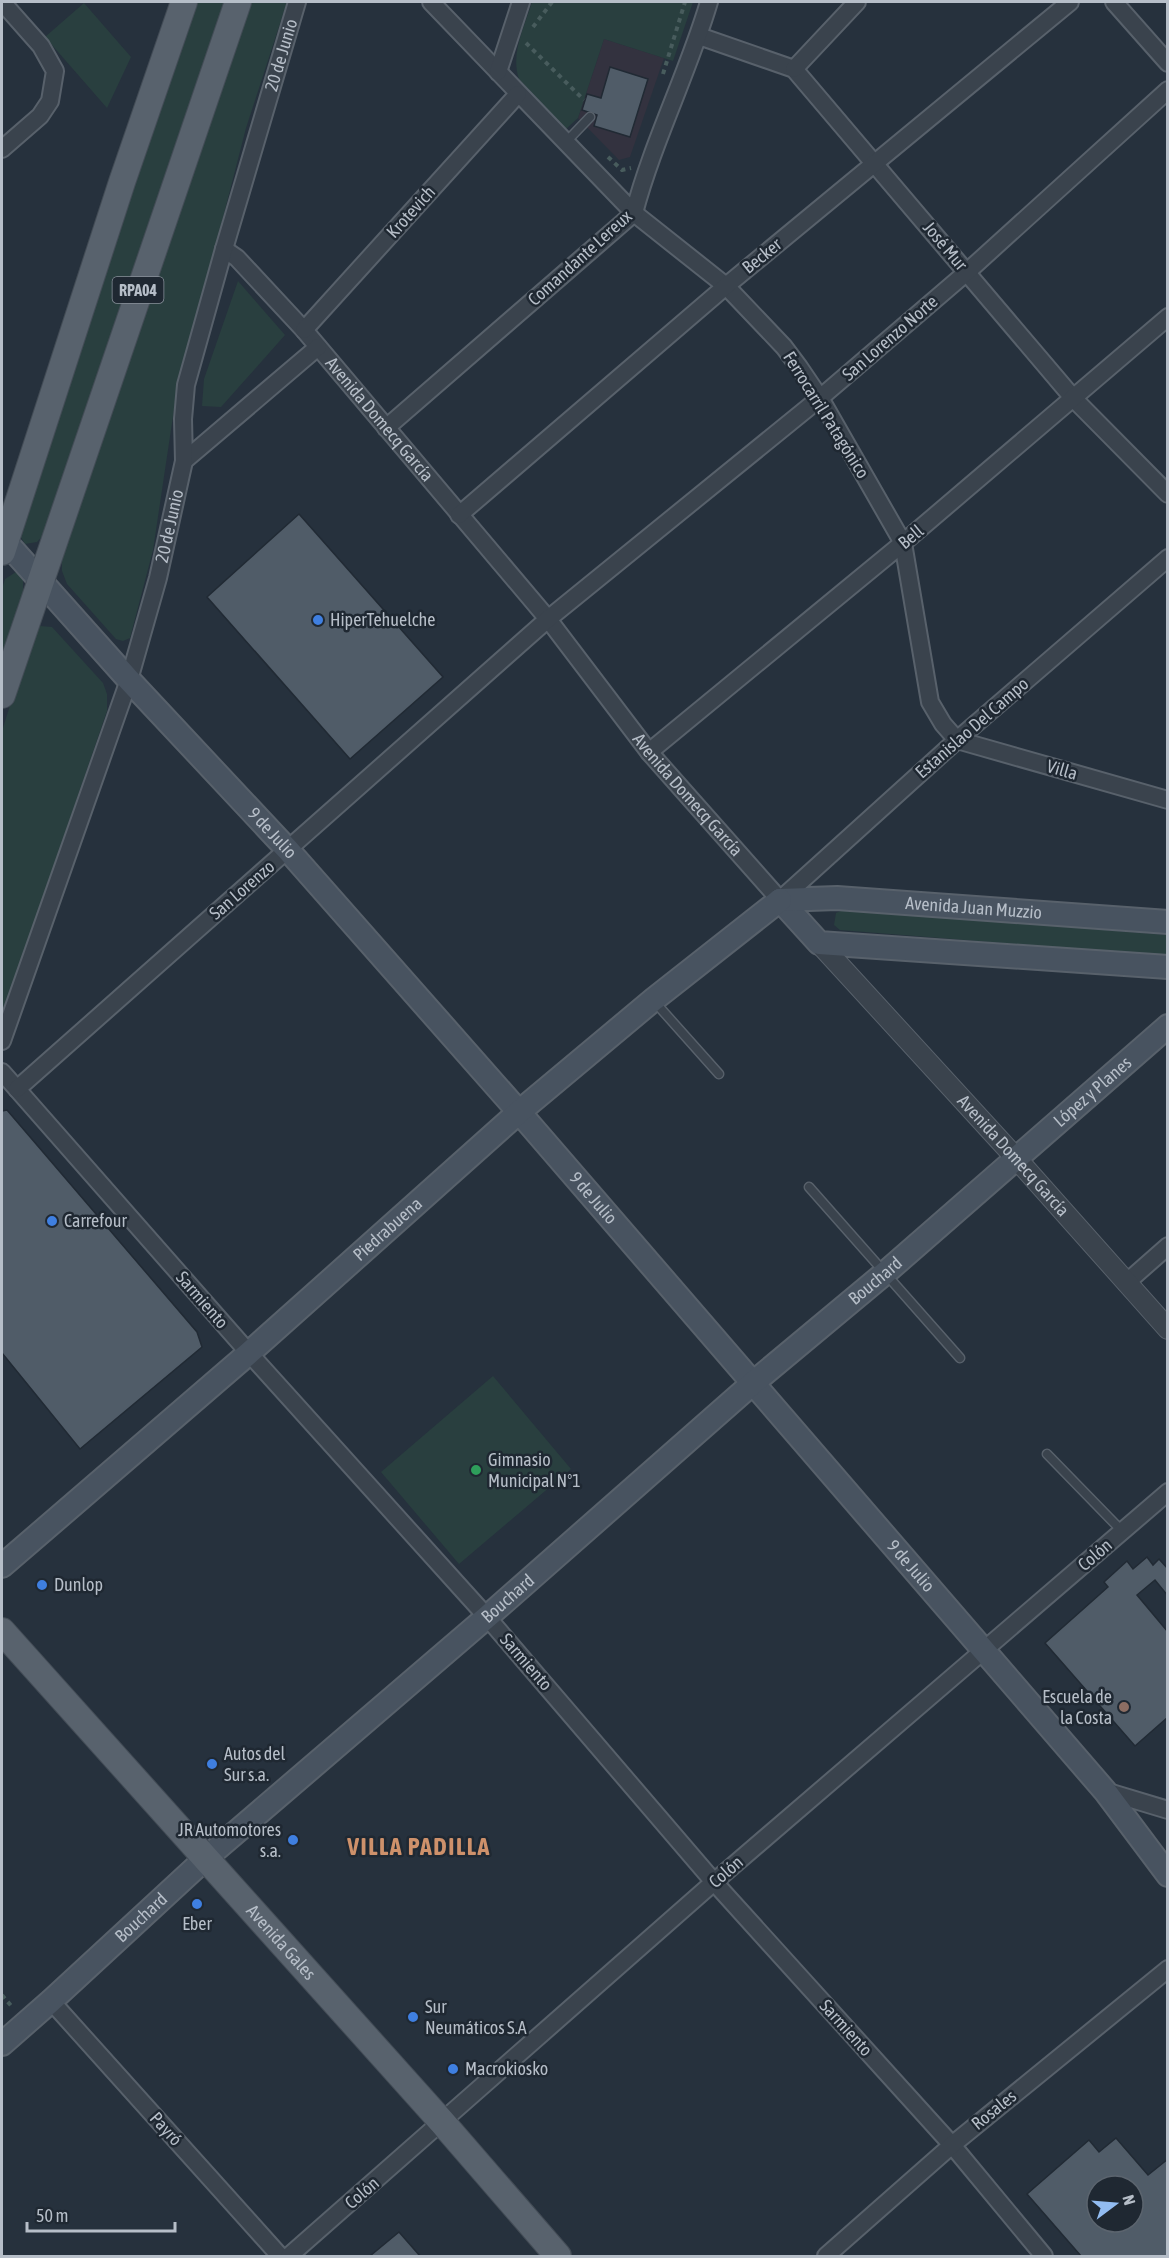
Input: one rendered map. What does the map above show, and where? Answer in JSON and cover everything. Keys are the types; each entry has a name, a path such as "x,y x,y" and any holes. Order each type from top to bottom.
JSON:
{"main road":[{"name":"RPA04","path":"3,544 184,2"},
{"name":"RPA04","path":"2,695 238,2"},
{"name":"9 de Julio","path":"3,544 40,579 129,680 288,850 519,1112 1105,1791 1167,1875"},
{"name":"Avenida Juan Muzzio","path":"780,900 837,898 1167,922"},
{"name":"Avenida Domecq García","path":"780,900 819,943"},
{"name":"Piedrabuena","path":"2,1566 249,1353 519,1112 653,1000 780,900"},
{"path":"819,943 1167,967"},
{"name":"López y Planes","path":"1015,1157 1167,1026"},
{"name":"Bouchard","path":"2,2044 206,1858 487,1617 753,1383 885,1273 1015,1157"},
{"name":"Avenida Gales","path":"2,1631 442,2122 558,2256"}],"street":[{"path":"2,2 40,46 55,71 50,101 40,116 2,149"},
{"name":"20 de Junio","path":"2,1041 129,680 158,578 184,461 183,419 186,385 297,2"},
{"name":"Ferrocarril Patagónico","path":"431,2 634,213 726,286 784,347 820,398 903,543 930,702 943,724 957,740"},
{"path":"498,72 521,2"},
{"name":"Comandante Lereux","path":"386,428 634,213 645,172 699,36 709,2"},
{"path":"699,36 794,69 857,2"},
{"name":"Becker","path":"459,515 726,286 1070,2"},
{"path":"1114,2 1167,63"},
{"name":"José Mur","path":"794,69 1074,399 1167,494"},
{"name":"San Lorenzo Norte","path":"548,619 820,398 967,272 1167,90"},
{"name":"Krotevich","path":"303,330 518,94"},
{"name":"Avenida Domecq García","path":"224,249 237,258 318,347 548,619 649,752 780,900"},
{"name":"Bell","path":"649,752 903,543 1074,399 1167,317"},
{"path":"184,461 318,347"},
{"name":"Estanislao Del Campo","path":"780,900 957,740 1167,558"},
{"name":"San Lorenzo","path":"17,1089 548,619"},
{"name":"Villa","path":"957,740 1167,800"},
{"name":"Avenida Domecq García","path":"819,943 1015,1157 1167,1329"},
{"name":"Sarmiento","path":"2,1072 249,1353 487,1617 714,1882 952,2145 1044,2256"},
{"path":"1126,1282 1167,1246"},
{"name":"Colón","path":"289,2256 714,1882 1167,1492"},
{"path":"1105,1791 1167,1810"},
{"name":"Rosales","path":"826,2256 952,2145 1167,1969"},
{"name":"Payró","path":"51,2001 280,2256"}],"lane":[{"path":"566,142 590,117"},
{"path":"653,1000 720,1074"},
{"path":"809,1186 960,1358"},
{"path":"1047,1454 1122,1531"}],"path":[{"path":"530,21 529,30 552,2"},
{"path":"661,79 685,2"},
{"path":"521,50 524,40 584,100"},
{"path":"604,154 622,170 634,167"}],"shaded area":[{"path":"604,39 664,58 630,157 619,160 578,118"}],"green space":[{"path":"194,2 228,2 47,531 37,542 25,544 19,534"},
{"path":"251,2 287,2 246,128 178,383 153,550 130,638 123,641 116,639 67,584 62,571 62,550"},
{"path":"532,2 693,2 673,61 604,39 578,118 566,129 519,79 517,50"},
{"path":"84,3 131,57 107,108 45,37"},
{"path":"238,281 285,335 221,407 202,406 204,379"},
{"path":"16,572 23,580 23,604 2,669 2,589 5,579"},
{"path":"40,626 52,627 103,683 107,694 107,711 2,1017 2,731 32,635"},
{"path":"845,909 1167,935 1167,956 840,930 834,925 836,913"},
{"name":"Gimnasio Municipal N°1","path":"493,1376 571,1469 459,1564 381,1472"}],"building":[{"path":"610,67 648,79 630,137 594,126 597,115 582,110 587,94 601,98"},
{"path":"299,514 443,677 350,759 207,597"},
{"name":"Carrefour","path":"7,1110 197,1332 202,1347 80,1449 2,1353 2,1111"},
{"name":"Escuela de la Costa","path":"1147,1557 1153,1565 1159,1559 1168,1569 1168,1596 1155,1580 1137,1595 1168,1632 1168,1717 1135,1746 1045,1643 1108,1587 1104,1582 1127,1561 1133,1569"},
{"path":"1116,2138 1148,2175 1168,2159 1168,2256 1081,2256 1027,2194 1089,2140 1099,2152"},
{"path":"399,2232 420,2256 370,2256"}],"place":[{"name":"HiperTehuelche","path":"318,620"},
{"name":"Carrefour","path":"52,1221"},
{"name":"Gimnasio Municipal N°1","path":"476,1470"},
{"name":"Dunlop","path":"42,1585"},
{"name":"Escuela de la Costa","path":"1124,1707"},
{"name":"Autos del Sur s.a.","path":"212,1764"},
{"name":"JR Automotores s.a.","path":"293,1840"},
{"name":"Eber","path":"197,1904"},
{"name":"Sur Neumáticos S.A","path":"413,2017"},
{"name":"Macrokiosko","path":"453,2069"}],"district":[{"name":"VILLA PADILLA","path":"419,1847"}]}
